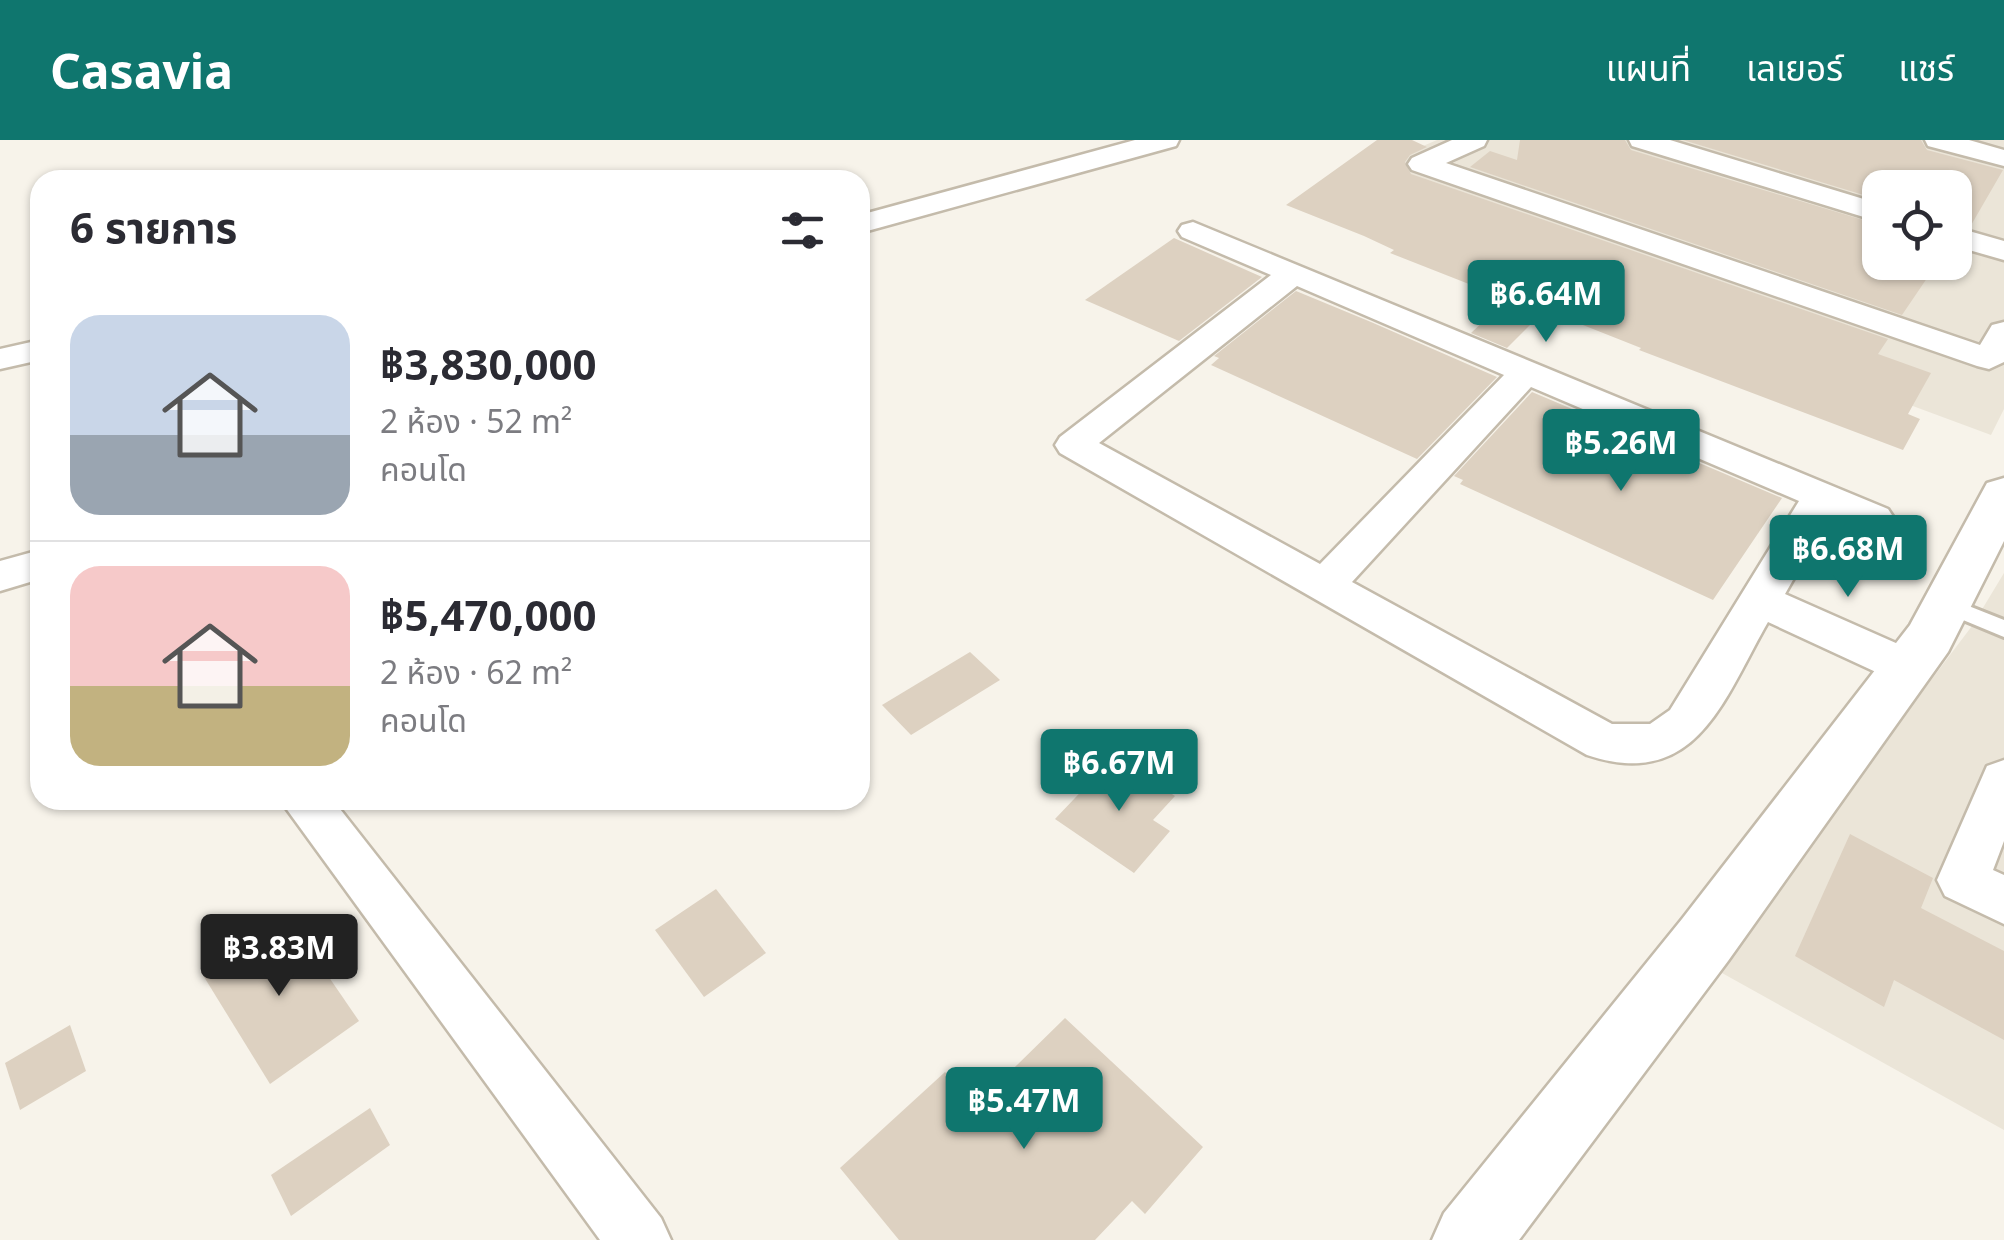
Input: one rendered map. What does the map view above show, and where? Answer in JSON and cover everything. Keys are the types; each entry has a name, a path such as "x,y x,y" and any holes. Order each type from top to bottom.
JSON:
{"street":[{"path":"870,221 1166,140"},
{"path":"1474,140 1422,164 1988,360 2004,332"},
{"path":"1642,140 1862,207"},
{"path":"1938,140 2004,158"},
{"path":"1193,231 1874,518"},
{"path":"1972,242 2004,252"},
{"path":"1294,274 1073,445 1604,742 1640,745 1668,740 1686,722 1822,496"},
{"path":"0,359 30,352"},
{"path":"1324,586 1526,372"},
{"path":"1471,1240 1705,940 1929,638 2004,494"},
{"path":"0,576 30,567"},
{"path":"1760,600 1907,667"},
{"path":"2004,780 1963,880 2004,901"},
{"path":"312,810 639,1240"}],"lane":[{"path":"1946,605 2004,629"}],"shaded area":[{"path":"1437,140 2004,140 2004,409 1991,435 1325,188"},
{"path":"2004,573 2004,1130 1713,968 1972,626"}],"building":[{"path":"1377,140 1412,140 1427,147 1405,162 1411,174 1888,339 1878,354 1931,373 1908,414 1920,419 1903,450 1639,350 1545,310 1507,348 1471,333 1507,299 1390,253 1394,250 1286,205"},
{"path":"1520,140 1625,140 1631,150 1862,220 1862,280 1926,280 1902,315 1470,167 1490,151 1517,160"},
{"path":"1683,140 1921,140 1927,150 2003,170 1972,224 1972,170 1862,170 1862,195"},
{"path":"1174,238 1262,277 1179,341 1085,300"},
{"path":"1296,291 1497,377 1417,459 1211,365 1219,358 1214,356"},
{"path":"1532,392 1782,498 1713,600 1460,484 1463,480 1454,476"},
{"path":"970,652 1000,680 911,735 882,705"},
{"path":"1114,757 1175,796 1153,820 1170,831 1134,873 1055,819"},
{"path":"1850,834 1933,878 1921,908 2004,951 2004,1040 1894,980 1884,1007 1795,956"},
{"path":"716,889 766,953 704,997 655,930"},
{"path":"287,916 359,1021 270,1084 201,972"},
{"path":"1065,1018 1203,1147 1145,1214 1132,1201 1095,1240 899,1240 840,1168 945,1072 976,1105"},
{"path":"70,1025 86,1071 20,1110 5,1063"},
{"path":"370,1108 390,1145 291,1216 271,1175"}]}
